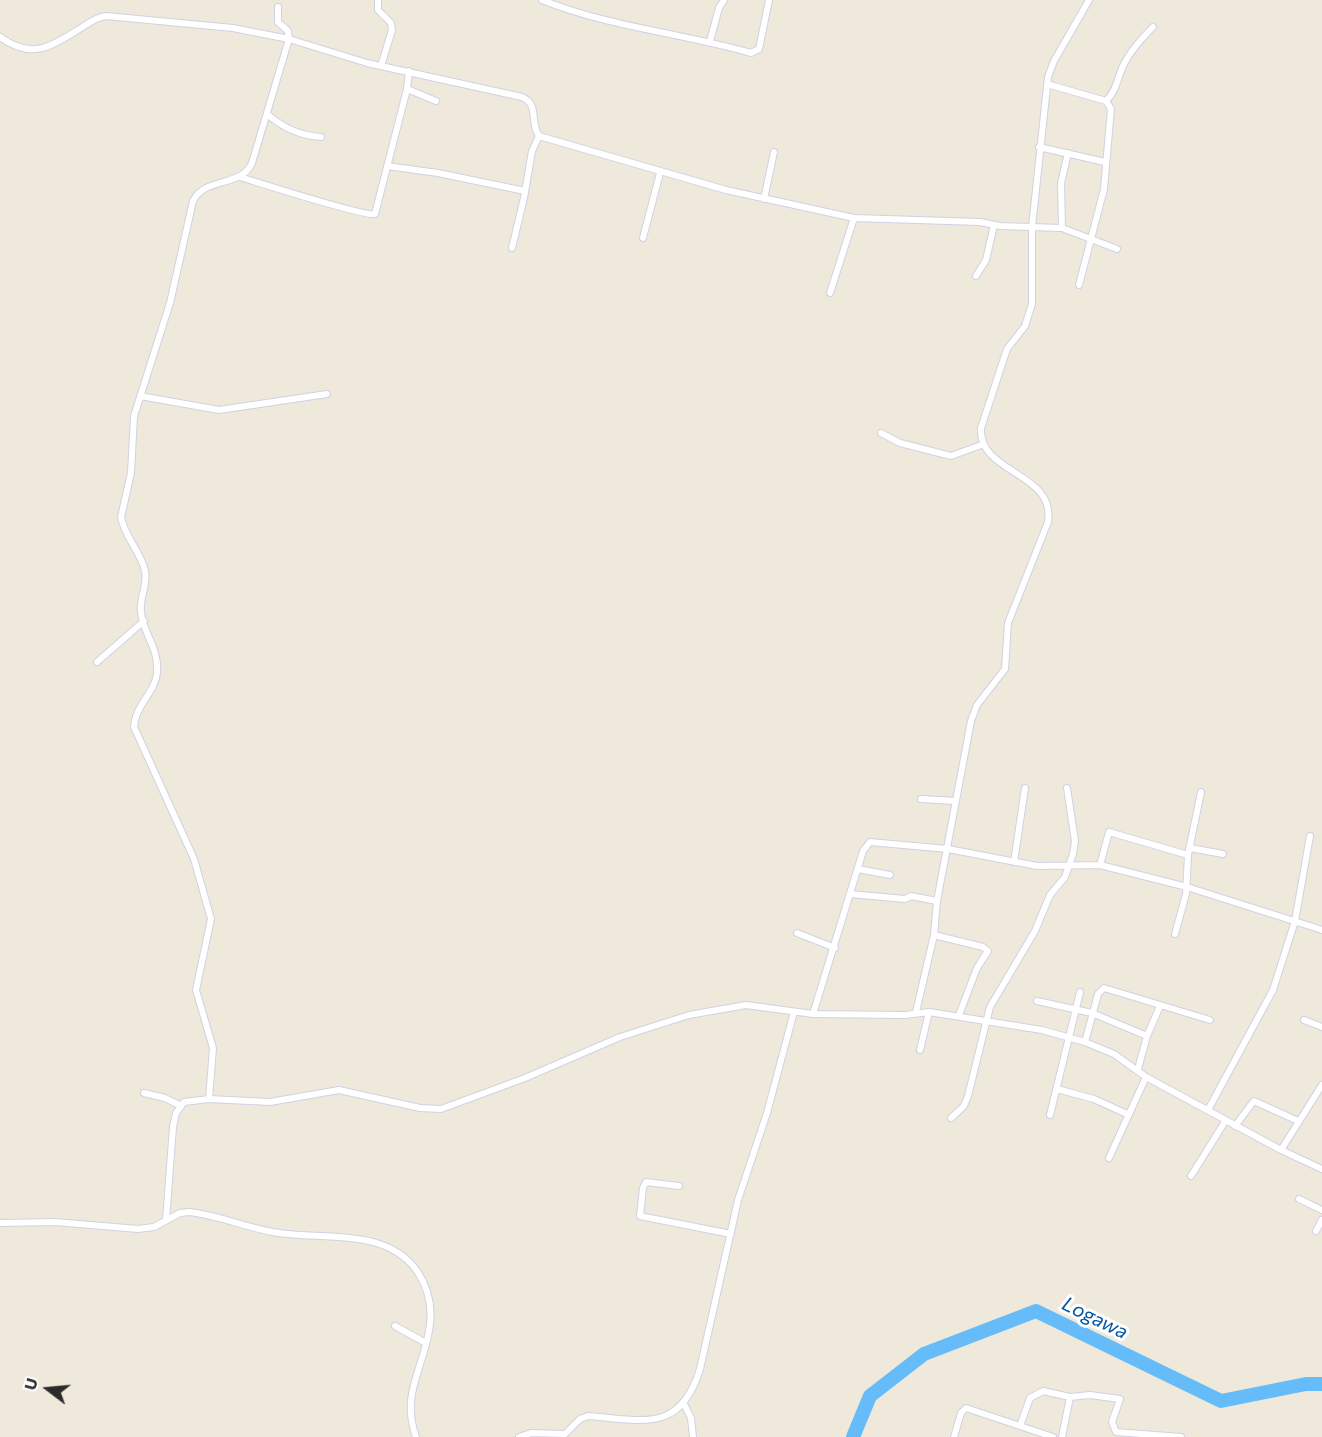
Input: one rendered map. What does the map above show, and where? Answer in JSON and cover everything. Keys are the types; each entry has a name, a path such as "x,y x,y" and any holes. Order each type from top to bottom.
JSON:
{"street":[{"path":"378,0 378,10 391,23 392,30 381,66"},
{"path":"542,0 593,18 710,41 755,53 759,49 769,0"},
{"path":"710,41 719,8 724,0"},
{"path":"916,1012 934,935 938,901 971,721 977,705 1005,669 1008,623 1045,533 1050,513 1037,487 998,462 981,438 981,428 1005,356 1030,317 1033,291 1032,227 1047,84 1054,61 1089,0"},
{"path":"240,177 252,163 289,39 288,31 278,22 278,7"},
{"path":"0,37 18,49 36,51 106,16 233,28 289,39 381,66 530,100 538,136 532,151 512,248"},
{"path":"1106,101 1112,96 1124,63 1140,40 1153,27"},
{"path":"209,1099 213,1048 196,990 211,919 194,859 134,727 135,714 157,675 157,652 141,609 146,573 139,552 122,524 121,517 131,473 132,422 170,303 193,201 200,191 211,185 240,177 370,216 376,212 407,89 409,71"},
{"path":"1047,84 1106,101 1111,109 1104,189 1078,285"},
{"path":"407,89 436,101"},
{"path":"267,114 278,124 297,132 321,137"},
{"path":"538,136 660,173 764,199 854,218 980,222 994,225 1062,228 1117,249"},
{"path":"1039,147 1105,162"},
{"path":"764,199 774,152"},
{"path":"1062,228 1061,183 1068,153"},
{"path":"387,166 438,172 525,191"},
{"path":"643,238 660,173"},
{"path":"830,293 854,218"},
{"path":"976,276 986,260 994,225"},
{"path":"141,396 219,410 327,394"},
{"path":"882,433 900,443 951,456 984,444"},
{"path":"98,662 144,621"},
{"path":"1014,862 1025,788"},
{"path":"951,1118 964,1106 968,1096 985,1019 1035,931 1050,895 1069,867 1075,840 1067,788"},
{"path":"1175,934 1187,887 1189,851 1201,792"},
{"path":"921,798 956,801"},
{"path":"1100,865 1109,832 1189,851 1223,854"},
{"path":"1208,1110 1273,990 1295,921 1310,836"},
{"path":"813,1014 863,851 870,842 948,849 1014,862 1069,867 1100,865 1187,887 1322,930"},
{"path":"858,869 890,875"},
{"path":"850,894 905,899 916,896 938,901"},
{"path":"797,933 835,948"},
{"path":"934,935 983,947 988,951 977,969 959,1015"},
{"path":"1085,1042 1098,994 1104,988 1210,1020"},
{"path":"1050,1115 1080,992"},
{"path":"1037,1001 1092,1013 1147,1036"},
{"path":"166,1220 173,1128 176,1113 184,1102 209,1099 270,1102 339,1090 420,1108 441,1109 525,1078 567,1058 667,1020 746,1005 813,1014 905,1015 929,1012 985,1019 1069,1036 1114,1054 1138,1069 1146,1077 1235,1126 1322,1169"},
{"path":"1138,1069 1147,1036 1160,1006"},
{"path":"519,1437 531,1433 565,1434 580,1419 588,1416 646,1420 675,1412 684,1404 693,1389 700,1369 731,1234 794,1012"},
{"path":"920,1050 929,1012"},
{"path":"1304,1020 1322,1027"},
{"path":"1109,1158 1127,1114 1146,1077"},
{"path":"1281,1150 1322,1085"},
{"path":"1057,1089 1094,1099 1127,1114"},
{"path":"144,1093 181,1106"},
{"path":"1235,1126 1254,1101 1298,1121"},
{"path":"1191,1176 1227,1120"},
{"path":"679,1186 646,1182 643,1188 640,1215 731,1234"},
{"path":"1299,1198 1322,1210"},
{"path":"0,1223 55,1221 138,1229 154,1227 180,1213 197,1213 273,1232 356,1239 380,1243 396,1250 411,1262 425,1282 430,1304 426,1343 410,1401 416,1437"},
{"path":"1316,1231 1322,1220"},
{"path":"395,1326 426,1343"},
{"path":"1020,1426 1032,1395 1043,1391 1070,1397 1089,1395 1120,1400 1112,1422 1116,1432 1181,1437"},
{"path":"1062,1437 1070,1397"},
{"path":"684,1404 691,1418 693,1437"},
{"path":"954,1437 961,1413 966,1408 1053,1437"}],"waterway":[{"name":"Logawa","path":"853,1437 870,1396 924,1354 1036,1311 1221,1401 1306,1384 1322,1384"}]}
